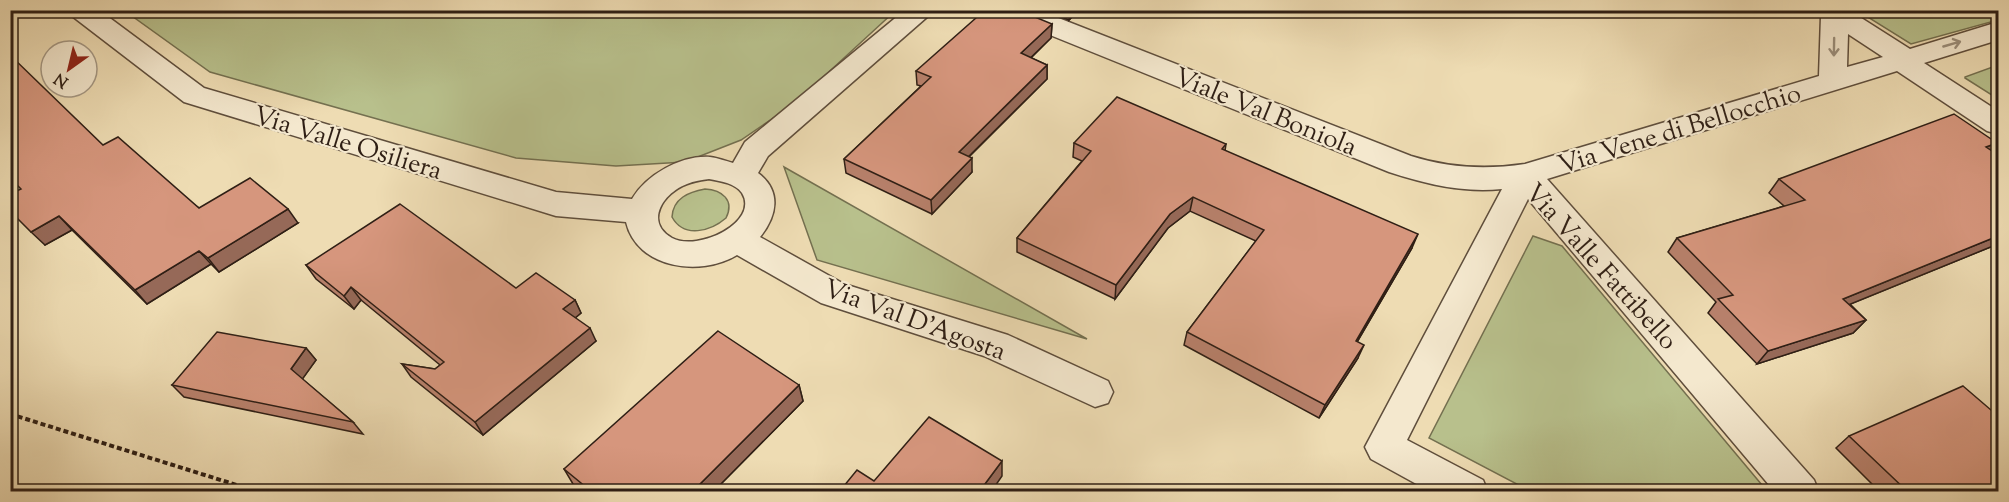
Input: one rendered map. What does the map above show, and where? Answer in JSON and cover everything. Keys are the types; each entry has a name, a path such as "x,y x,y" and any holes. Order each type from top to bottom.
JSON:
{"street":[{"name":"Via Valle Osiliera","path":"81,10 194,95 556,204 642,212"},
{"path":"742,175 756,149 922,10"},
{"name":"Viale Val Boniola","path":"1012,10 1432,175 1469,181 1496,180 1526,175"},
{"path":"1836,12 1998,124"},
{"name":"Via Vene di Bellocchio","path":"1833,80 1836,12"},
{"name":"Via Vene di Bellocchio","path":"1526,175 1998,31"},
{"path":"709,168 742,175 755,185 761,198 760,213 753,227 738,240 720,249 700,254 680,254 662,248 649,239 642,226 642,212 647,199 658,186 673,177 709,168"},
{"name":"Via Valle Fattibello","path":"1469,492 1384,447 1526,175 1800,492"},
{"name":"Via Val D'Agosta","path":"738,240 833,294 995,345 1095,392"}],"path":[{"path":"10,414 259,492"}],"green space":[{"path":"1881,10 1998,11 1998,20 1911,44 1866,16"},
{"path":"125,11 895,11 794,104 741,140 685,162 616,166 516,158 210,72"},
{"path":"1998,65 1998,99 1965,78 1965,77"},
{"path":"784,167 1087,339 817,260"},
{"path":"705,189 717,191 728,201 726,218 720,223 698,231 683,228 677,224 672,217 675,205 688,194"},
{"path":"1533,236 1562,246 1767,491 1530,491 1429,438"}],"building":[{"path":"985,10 1018,10 1052,24 1021,53 1047,65 959,152 972,158 931,200 844,159 931,77 916,71"},
{"path":"11,56 39,83 39,99 55,99 103,145 118,137 199,208 250,178 288,209 208,258 199,251 135,290 59,216 31,232 10,211 10,194 21,189 10,178"},
{"path":"1117,97 1226,144 1222,149 1418,234 1356,341 1364,345 1325,405 1187,332 1264,230 1193,197 1170,214 1116,285 1017,238 1091,151 1074,143"},
{"path":"1954,114 1997,143 1986,147 1998,155 1998,236 1843,299 1866,320 1768,351 1718,299 1733,295 1677,238 1805,200 1779,179"},
{"path":"400,204 516,288 536,273 575,300 563,309 590,328 475,422 402,364 435,369 444,362 351,287 344,296 306,265"},
{"path":"718,331 799,385 692,492 592,492 564,469"},
{"path":"217,332 306,348 291,369 353,422 172,385"},
{"path":"1963,386 1998,416 1998,483 1980,492 1908,492 1849,436"},
{"path":"929,417 1002,461 979,492 839,492 857,470 874,481"}]}
